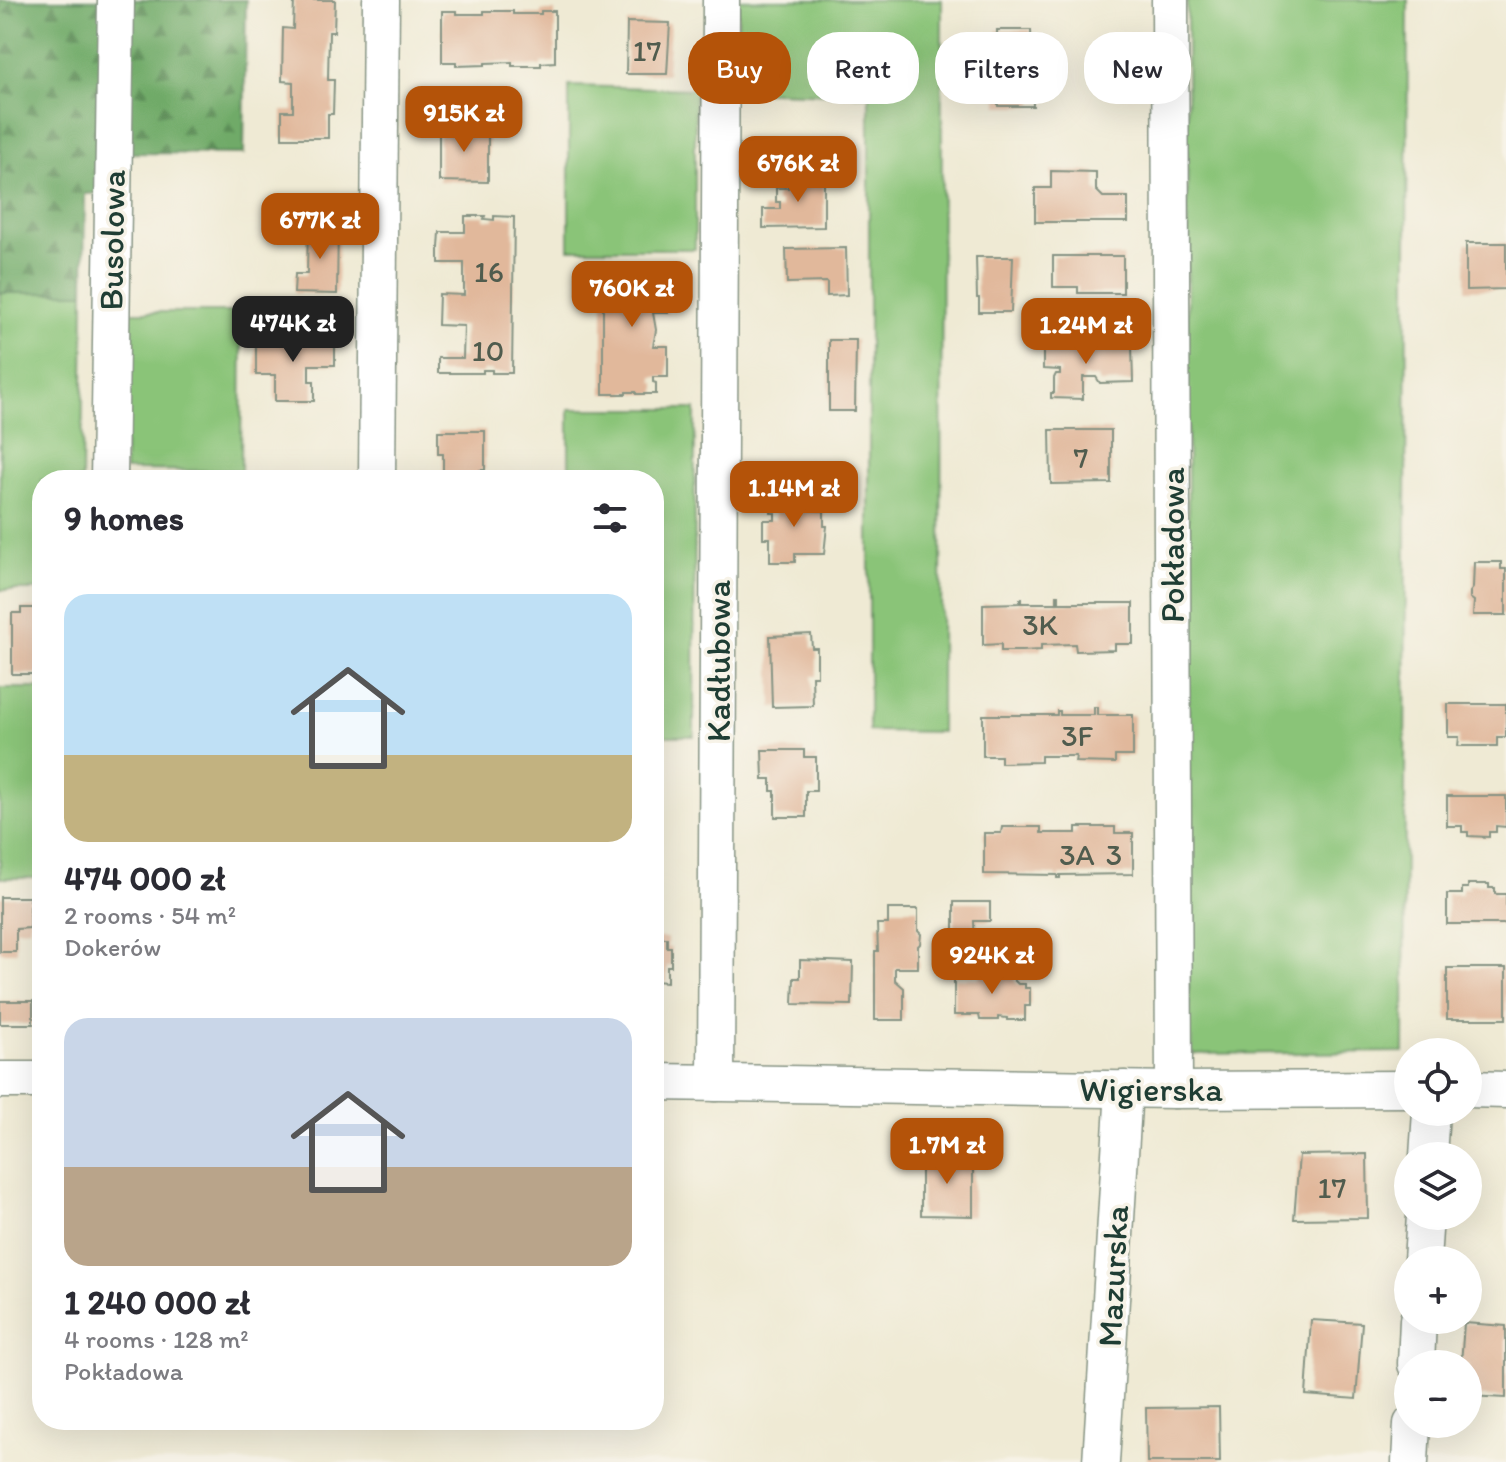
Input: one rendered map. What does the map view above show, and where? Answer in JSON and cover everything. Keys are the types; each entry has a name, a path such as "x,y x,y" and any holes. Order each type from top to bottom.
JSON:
{"street":[{"name":"Busolowa","path":"109,470 116,0"},
{"path":"377,470 381,0"},
{"name":"Kadłubowa","path":"716,1083 721,0"},
{"name":"Pokładowa","path":"1170,0 1174,1090"},
{"path":"0,1080 32,1080"},
{"name":"Wigierska","path":"664,1082 1174,1090 1394,1089"},
{"name":"Mazurska","path":"1101,1462 1124,1089"},
{"path":"1482,1089 1506,1090"},
{"path":"1410,1462 1411,1438"}],"green space":[{"path":"0,0 109,0 106,193 85,194 84,293 0,293"},
{"path":"130,0 246,0 244,154 128,153"},
{"path":"738,0 942,0 942,32 935,32 935,104 942,104 941,732 869,731 869,104 919,104 919,32 807,32 807,93 791,93 791,32 738,32"},
{"path":"1187,0 1408,0 1404,1038 1394,1038 1394,1052 1189,1054 1187,104 1191,104 1191,32 1187,32"},
{"path":"569,86 688,89 688,104 695,104 695,249 569,249"},
{"path":"0,293 84,293 82,470 32,470 32,590 0,590"},
{"path":"126,312 242,312 241,470 125,470"},
{"path":"569,409 695,409 694,736 664,736 664,470 569,470"},
{"path":"0,688 32,688 32,878 0,878"}],"building":[{"path":"294,0 335,0 334,32 329,32 328,80 334,80 333,114 328,114 328,138 282,138 282,111 293,111 293,82 282,81 283,28 293,29"},
{"path":"442,11 457,11 457,14 513,11 513,14 541,14 541,11 555,11 555,62 541,63 541,66 512,66 512,62 456,66 456,62 442,62"},
{"path":"627,22 670,23 667,74 626,74"},
{"path":"997,30 1031,30 1031,32"},
{"path":"998,104 1033,104 1033,106"},
{"path":"439,126 488,126 488,182 439,181"},
{"path":"1051,171 1096,172 1096,190 1103,197 1128,197 1128,222 1035,222 1035,188 1051,188"},
{"path":"788,176 824,176 824,227 763,228 763,209 780,209 780,202 776,202 776,188 788,188"},
{"path":"465,216 485,216 484,219 494,220 494,216 514,217 512,373 483,370 483,373 438,373 438,358 463,358 464,326 438,325 439,294 464,295 464,263 439,263 439,248 440,232 465,232"},
{"path":"308,224 338,224 337,294 294,293 295,274 307,274"},
{"path":"1466,243 1506,243 1506,289 1466,290"},
{"path":"846,248 847,295 827,296 827,282 787,283 786,249"},
{"path":"1053,256 1123,256 1123,293 1078,293 1078,287 1053,287"},
{"path":"976,257 1013,257 1011,312 979,312"},
{"path":"603,264 626,264 626,267 656,264 653,282 668,282 668,313 653,313 656,330 653,346 668,346 668,377 653,377 656,394 603,394"},
{"path":"256,337 335,337 335,365 309,365 309,381 314,381 314,401 275,401 275,375 256,375"},
{"path":"829,340 856,340 855,411 829,411"},
{"path":"1093,341 1093,347 1132,346 1133,382 1100,383 1096,377 1083,377 1083,399 1051,398 1054,378 1060,370 1043,369 1043,346"},
{"path":"1050,430 1111,430 1111,483 1051,484"},
{"path":"438,431 485,431 485,470 443,470 443,454 438,454"},
{"path":"771,495 806,495 806,510 824,511 824,526 827,526 824,554 795,554 795,562 770,562 770,538 763,538 763,520 775,520 775,513 771,513"},
{"path":"1474,562 1501,562 1501,569 1506,569 1506,615 1473,615 1474,601 1470,598 1470,592 1473,588"},
{"path":"1057,595 1059,603 1133,603 1133,644 1115,644 1115,650 1076,651 1075,644 1041,645 1041,650 1021,651 1001,651 1001,644 983,645 983,604 1020,603 1020,599 1022,603 1057,603"},
{"path":"21,608 32,608 32,674 12,674 12,613 21,613"},
{"path":"811,634 812,648 817,648 817,676 812,676 813,706 772,707 770,636"},
{"path":"1448,704 1506,704 1506,737 1497,737 1497,746 1458,746 1459,737 1448,737"},
{"path":"1094,707 1097,707 1097,715 1133,715 1133,756 1115,756 1115,763 1075,762 1076,756 1041,756 1041,762 1001,763 1001,756 983,756 983,715 1057,715 1060,711 1060,715 1094,715"},
{"path":"762,750 804,750 804,757 816,757 816,791 806,791 806,817 775,817 775,791 771,791 771,779 763,779"},
{"path":"1447,796 1506,796 1506,827 1496,826 1496,832 1489,832 1489,837 1468,836 1468,832 1462,832 1462,826 1447,826"},
{"path":"1002,827 1041,827 1041,833 1076,833 1076,827 1115,827 1115,833 1133,833 1133,874 1060,875 1057,878 1057,875 984,874 984,833 1001,833"},
{"path":"1468,884 1489,884 1489,888 1495,888 1495,894 1506,894 1506,924 1447,924 1447,894 1462,894 1462,888 1468,888"},
{"path":"0,897 30,897 30,928 16,929 16,952 0,952"},
{"path":"954,902 990,902 990,921 974,921 975,948 954,948"},
{"path":"888,909 918,909 918,931 921,934 918,968 895,968 895,980 904,988 904,1020 875,1020 877,924 888,924"},
{"path":"664,938 667,938 667,947 671,947 667,982 664,982"},
{"path":"800,960 853,962 852,1005 793,1004 794,978 800,978"},
{"path":"1447,968 1506,968 1506,1019 1447,1019"},
{"path":"991,970 1014,970 1014,980 1030,988 1030,1006 1025,1006 1025,1020 998,1017 998,1020 980,1020 979,1015 954,1015 954,978 979,978 979,975 991,974"},
{"path":"0,1001 32,1001 32,1024 0,1024"},
{"path":"1367,1154 1368,1218 1294,1219 1299,1155"},
{"path":"921,1156 973,1156 973,1216 921,1215"},
{"path":"1311,1320 1362,1323 1356,1399 1306,1395"},
{"path":"1482,1324 1506,1326 1506,1398 1482,1397 1482,1350 1462,1350 1463,1334 1482,1334"},
{"path":"1219,1407 1220,1462 1147,1462 1146,1408"}]}
